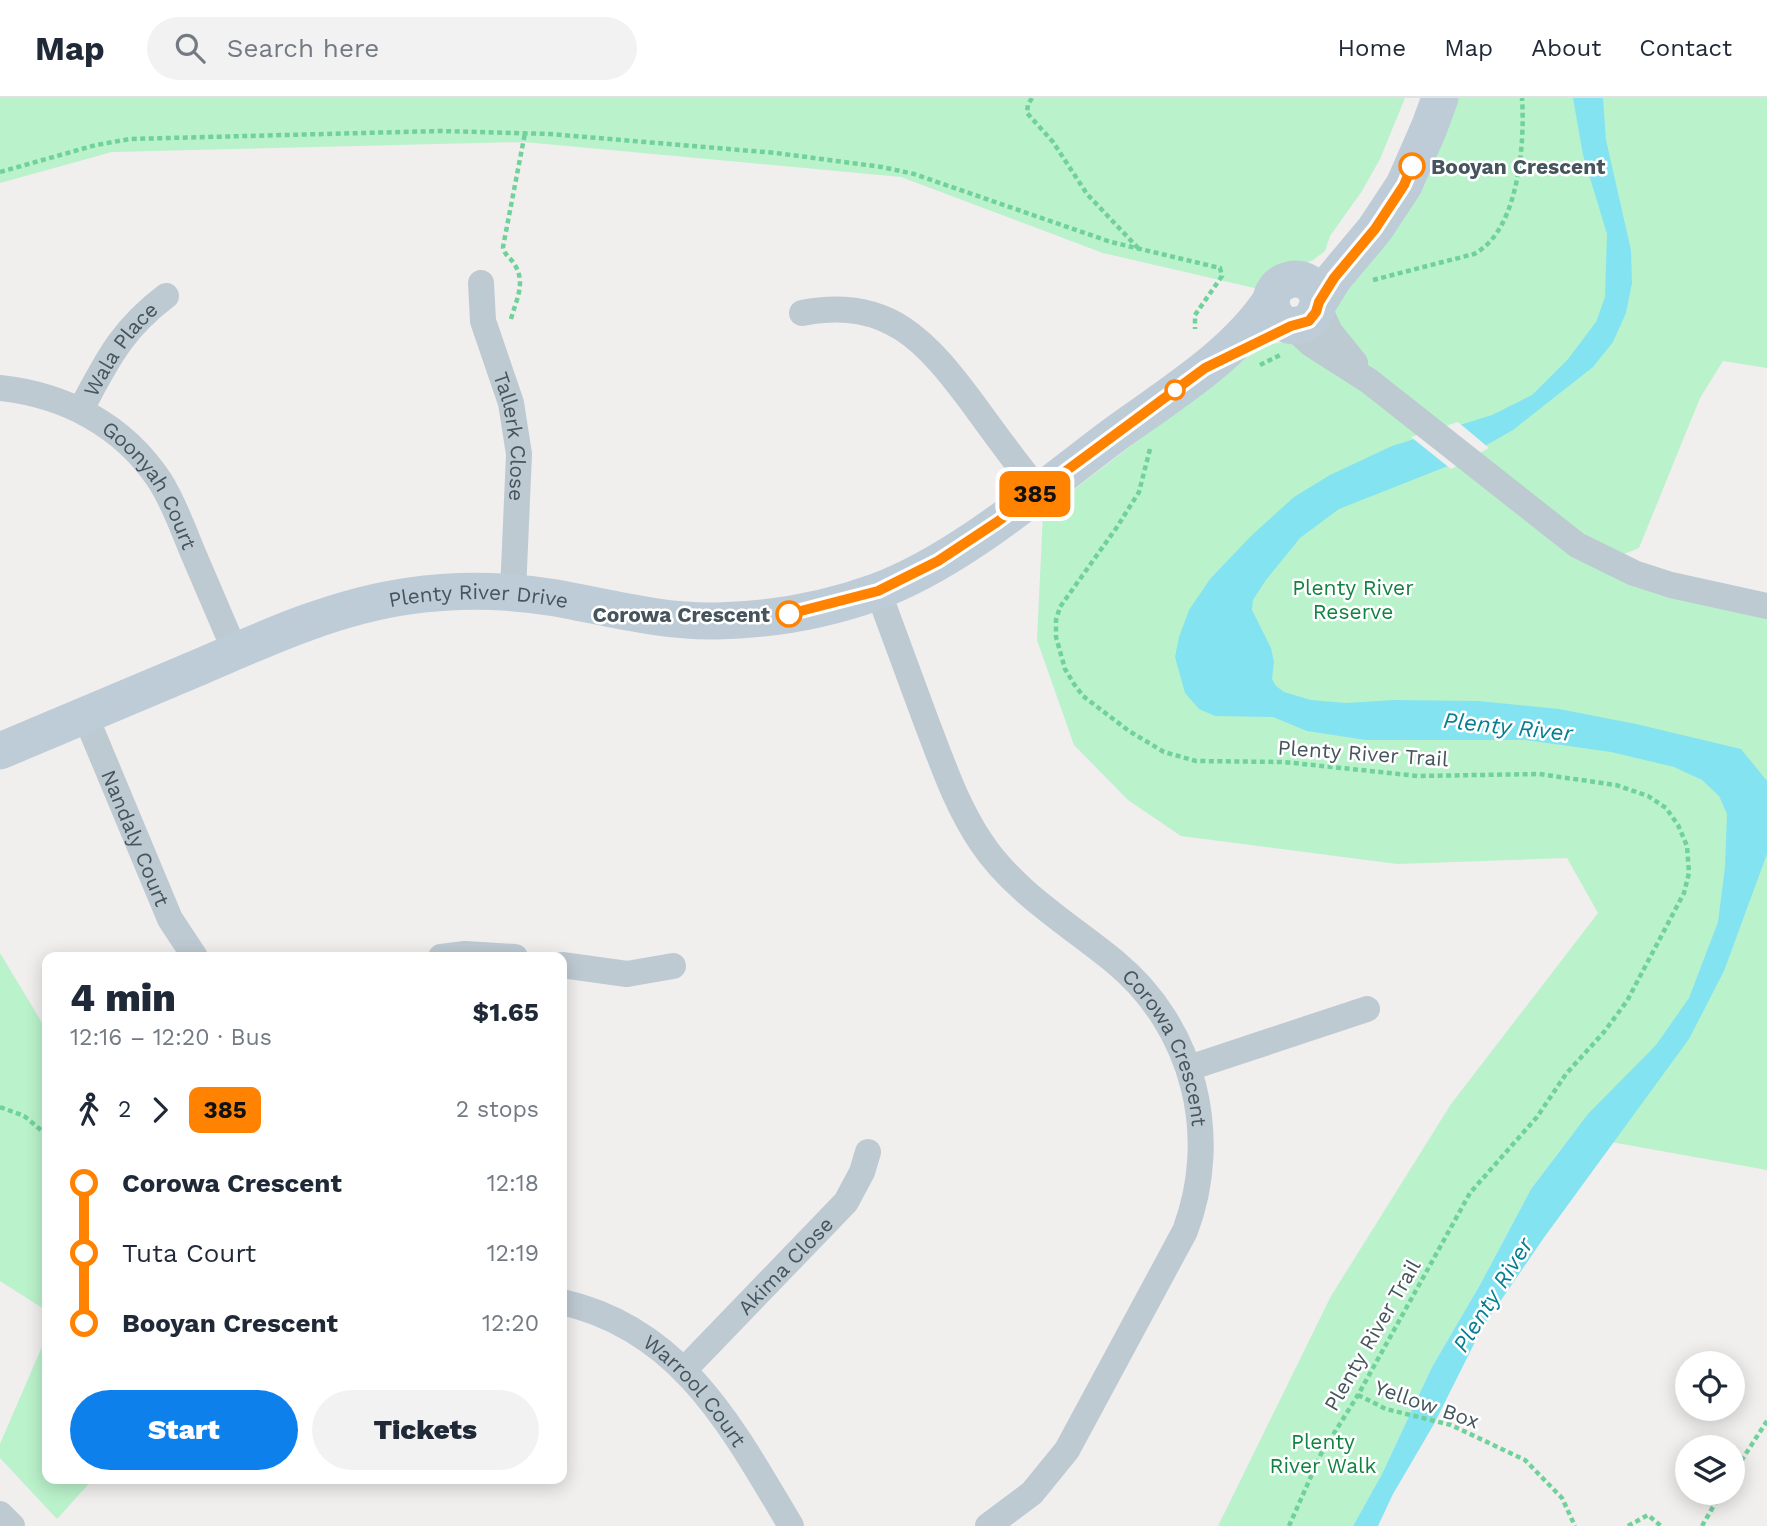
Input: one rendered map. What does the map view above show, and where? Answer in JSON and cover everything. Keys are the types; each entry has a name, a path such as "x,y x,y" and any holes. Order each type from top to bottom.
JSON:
{"street":[{"name":"Plenty River Drive","path":"0,751 235,651 332,614 371,603 443,593 513,592 657,618 713,621 763,618 805,611 878,591 938,561 1039,491 1205,368 1300,312 1321,265 1333,253 1388,161 1414,98"},
{"path":"1300,312 1334,278 1375,229 1404,185 1440,98"},
{"name":"Tallerk Close","path":"481,283 483,321 511,403 519,454 513,592"},
{"name":"Wala Place","path":"81,409 110,353 145,312 166,296"},
{"path":"802,313 833,309 858,312 880,317 901,327 940,360 1039,491"},
{"path":"1300,312 1330,331 1369,381"},
{"path":"1300,312 1369,381 1577,545 1634,573 1671,585 1767,606"},
{"name":"Goonyah Court","path":"0,388 25,391 81,409 105,424 130,445 159,480 171,500 235,651"},
{"name":"Corowa Crescent","path":"878,591 943,766 982,844 1020,886 1139,984 1171,1028 1189,1068 1197,1099 1202,1144 1199,1185 1185,1231 1067,1450 1032,1493 988,1526"},
{"name":"Nandaly Court","path":"85,715 170,919 192,952"},
{"path":"567,966 626,974 673,966"},
{"path":"1189,1068 1367,1009"},
{"name":"Akima Close","path":"685,1369 846,1202 862,1172 868,1152"},
{"name":"Warrool Court","path":"567,1303 598,1312 626,1326 656,1344 685,1369 728,1422 791,1526"},
{"path":"0,1514 12,1526"}],"path":[{"path":"1032,98 1027,113 1053,142 1087,194 1140,249"},
{"path":"1367,282 1465,257 1484,248 1494,238 1506,216 1515,190 1522,98"},
{"path":"0,172 96,145 130,139 441,131 524,133 776,153 898,169 1111,242 1213,266 1223,271 1220,280 1195,316 1195,329"},
{"path":"510,326 521,278 512,260 504,253 503,247 524,133"},
{"path":"1255,368 1264,361 1300,312"},
{"name":"Plenty River Trail","path":"1160,441 1150,449 1139,492 1060,607 1056,620 1056,637 1065,669 1083,696 1129,732 1164,752 1196,761 1284,762 1418,776 1539,774 1616,785 1648,796 1666,808 1678,825 1689,854 1689,873 1680,903 1627,1001 1610,1025 1566,1074 1537,1117 1470,1193 1358,1395 1321,1454 1289,1526"},
{"path":"0,1107 24,1116 42,1131"},
{"name":"Yellow Box","path":"1358,1395 1386,1409 1451,1425 1525,1460 1562,1498 1574,1526"},
{"path":"1745,1455 1767,1421"},
{"path":"1702,1526 1714,1505"},
{"path":"1628,1526 1648,1514 1661,1526"}],"green space":[{"path":"0,98 1405,98 1380,159 1362,191 1330,236 1325,251 1312,261 1292,265 1263,290 1103,253 901,177 524,142 112,152 0,183"},
{"name":"Plenty River Reserve","path":"1449,98 1767,98 1767,368 1723,361 1700,398 1639,548 1607,561 1767,606 1767,1170 1572,1135 1531,1189 1432,1367 1382,1474 1353,1526 1218,1526 1331,1296 1451,1104 1598,913 1567,858 1397,864 1181,836 1128,800 1074,745 1037,640 1043,513 1246,358 1268,345 1293,340"},
{"path":"0,953 42,1023 42,1308 0,1281"},
{"path":"42,1347 42,1484 88,1484 57,1519 0,1458 0,1444"}],"water":[{"name":"Plenty River","path":"1573,98 1603,98 1606,140 1631,250 1632,283 1626,313 1613,342 1593,367 1513,430 1453,464 1339,509 1300,538 1266,580 1253,600 1252,610 1271,648 1274,662 1272,679 1276,686 1284,692 1311,700 1346,703 1394,700 1478,701 1559,709 1741,749 1767,781 1767,854 1724,971 1689,1039 1543,1239 1482,1328 1434,1424 1393,1494 1378,1526 1353,1526 1382,1474 1432,1367 1531,1189 1588,1114 1656,1045 1689,998 1718,922 1725,867 1727,814 1719,796 1702,780 1674,767 1611,752 1526,740 1366,740 1307,731 1273,717 1215,716 1199,709 1185,693 1175,657 1189,610 1210,579 1251,536 1294,497 1330,475 1392,446 1492,415 1532,395 1568,359 1596,322 1605,297 1607,234 1583,155"}],"pier":[{"path":"1458,422 1489,448 1451,469 1411,437"}],"bus line":[{"name":"385","path":"789,614 841,603 878,591 938,561 997,522 1205,368 1291,326 1299,326 1309,321 1334,278 1375,229 1404,185 1412,166"}],"place":[{"name":"Booyan Crescent","path":"1412,166"},
{"name":"Corowa Crescent","path":"789,614"}],"park label":[{"name":"Plenty River Walk","path":"1323,1453"}]}
